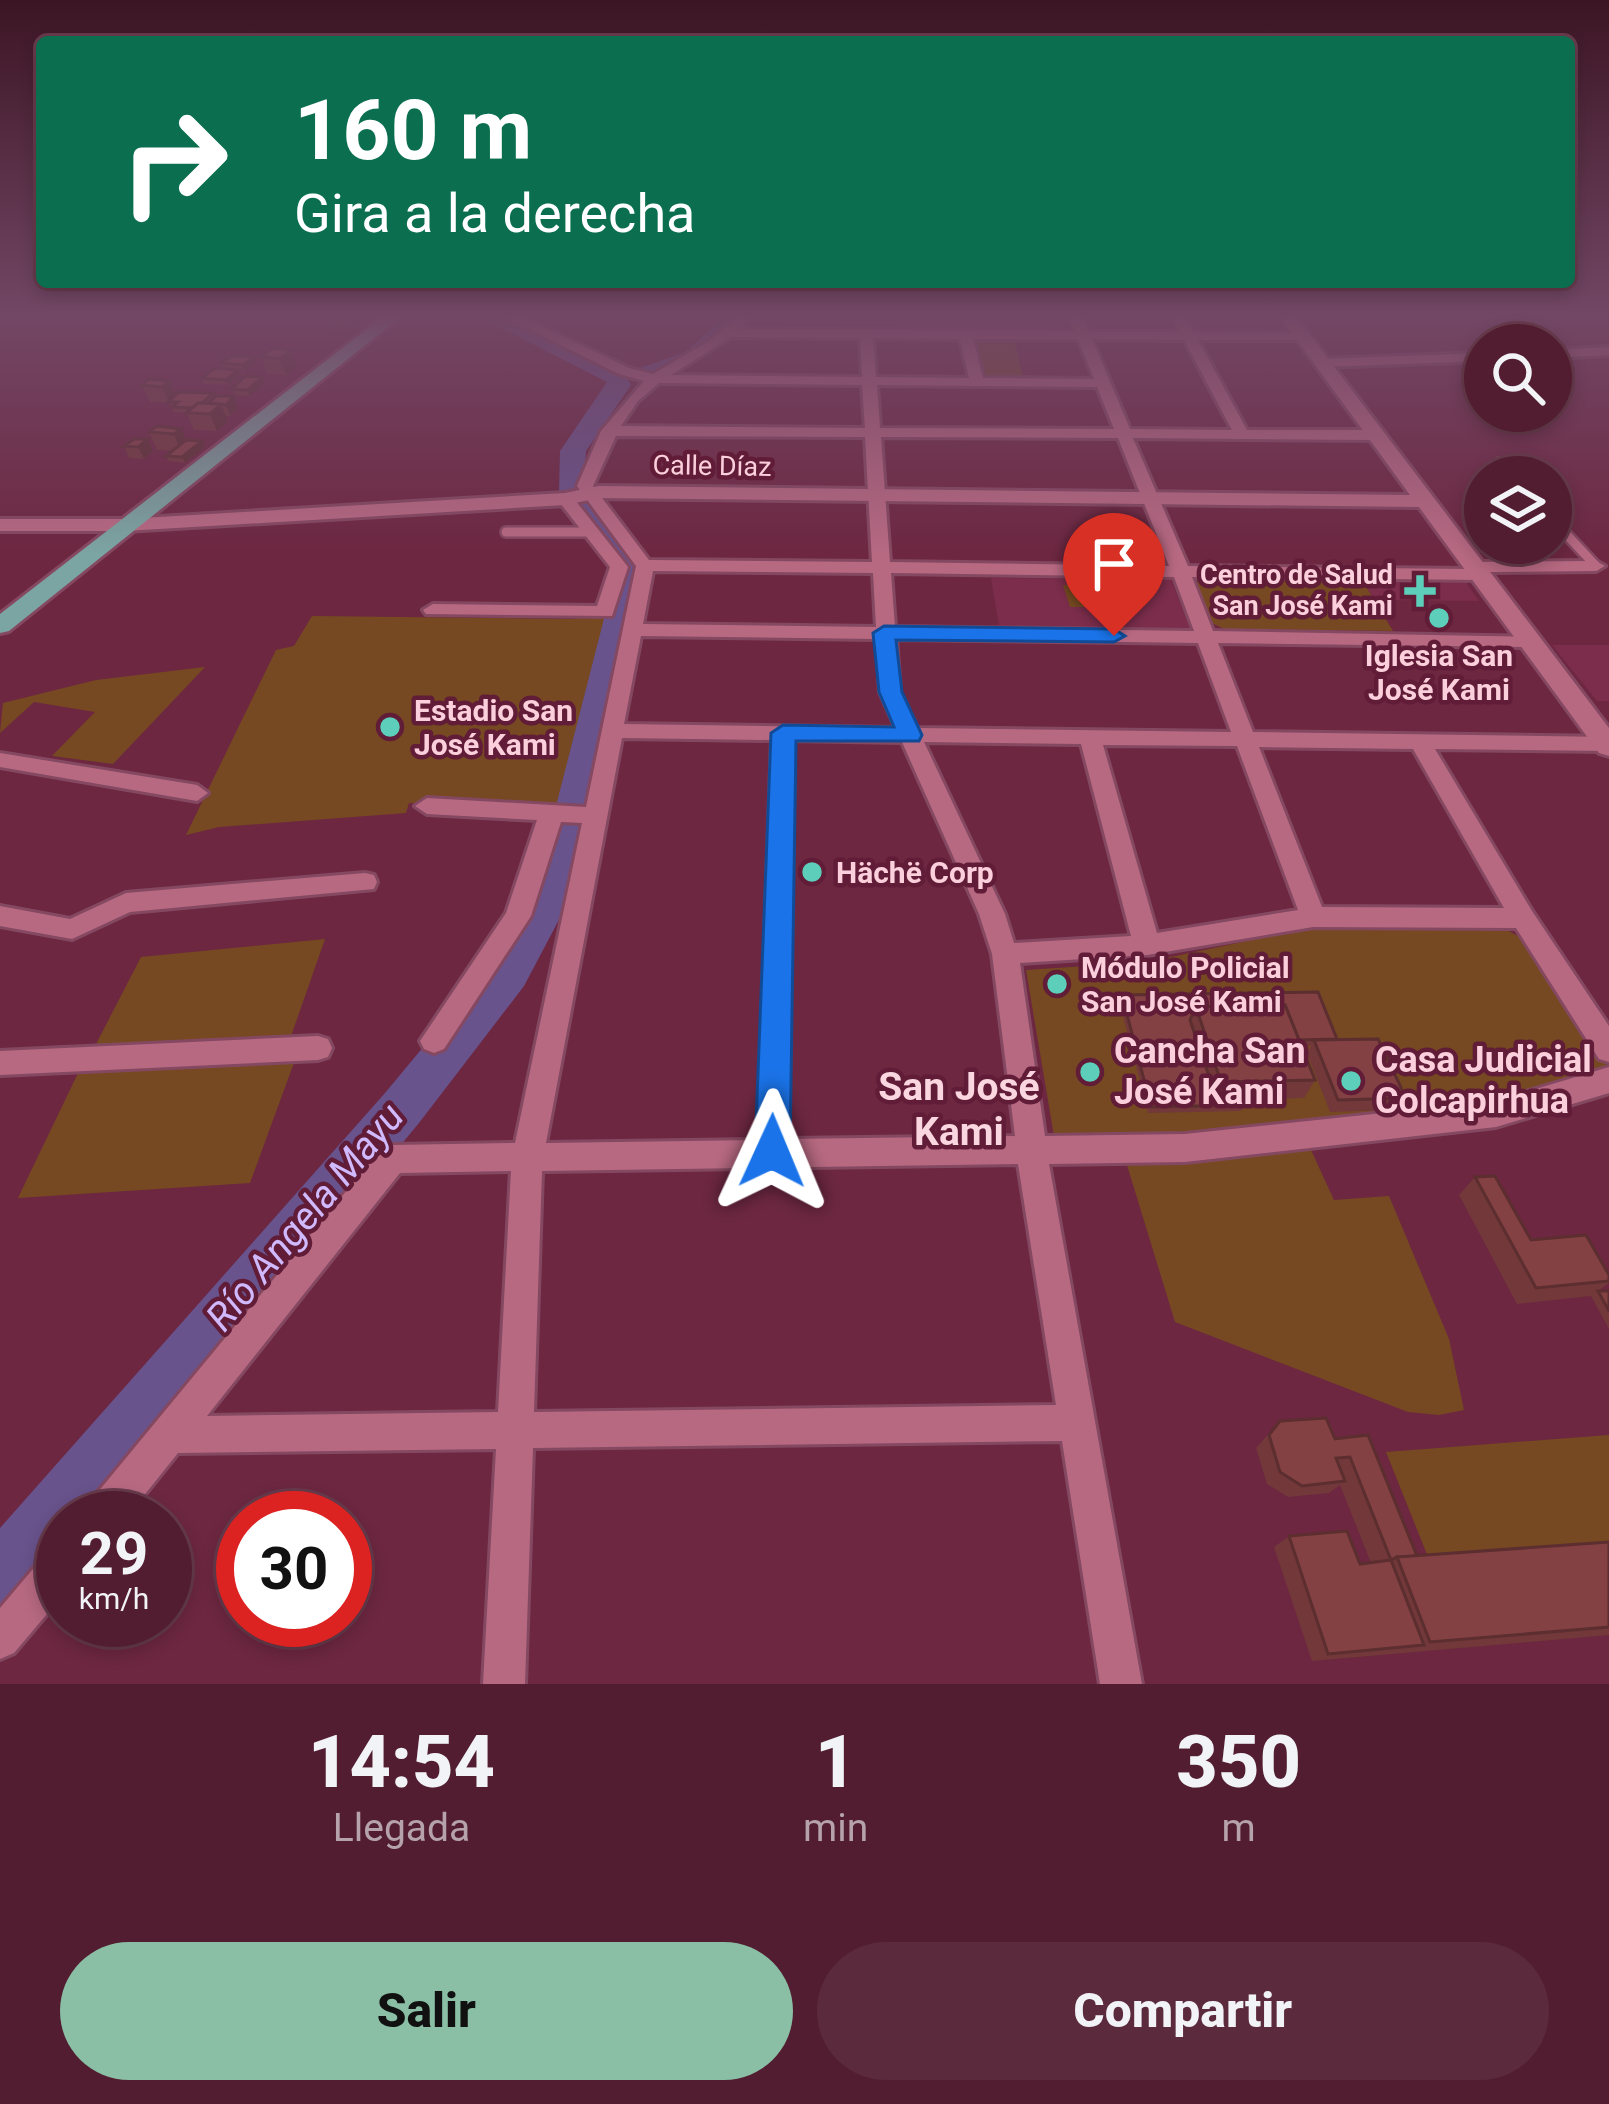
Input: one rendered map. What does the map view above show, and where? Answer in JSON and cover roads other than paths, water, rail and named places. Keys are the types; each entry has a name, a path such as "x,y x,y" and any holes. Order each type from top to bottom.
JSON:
{"main road":[{"path":"0,626 290,397"}],"street":[{"path":"577,497 609,431 639,397"},
{"path":"870,397 890,692 992,914 1005,955 1032,1153 1121,1684"},
{"path":"1106,397 1181,572 1313,917"},
{"path":"1221,397 1242,435"},
{"path":"1348,397 1608,746"},
{"path":"609,431 1376,435"},
{"name":"Calle Díaz","path":"0,525 125,524 577,497 1426,501"},
{"path":"433,610 605,612 619,567 590,532 577,497"},
{"path":"577,497 645,565 1181,572 1596,566"},
{"path":"505,1684 527,1160 645,565"},
{"path":"633,630 1530,641"},
{"path":"613,731 1608,746"},
{"path":"772,1151 783,733"},
{"path":"1090,737 1148,944"},
{"path":"1420,742 1522,918 1609,1050"},
{"path":"0,783 10,762 197,793"},
{"path":"427,806 478,805 550,815 597,815"},
{"path":"434,1040 518,916 550,815"},
{"path":"0,916 72,929 126,903 365,882"},
{"path":"1005,955 1148,944 1313,917 1522,918"},
{"path":"0,1063 319,1048"},
{"path":"124,1491 392,1160 1185,1148 1496,1114 1609,1080"},
{"path":"171,1435 1078,1423"},
{"path":"0,1639 36,1596"}],"lane":[{"path":"506,532 590,532"},
{"path":"1572,540 1596,566"}],"waterway":[{"name":"Río Angela Mayu","path":"572,492 573,451 611,397"},
{"name":"Río Angela Mayu","path":"576,802 632,567 580,503"},
{"name":"Río Angela Mayu","path":"0,1577 402,1108 509,974 551,897 567,832"}],"place":[{"name":"Centro de Salud San José Kami","path":"1420,591"},
{"name":"Iglesia San José Kami","path":"1439,618"},
{"name":"Estadio San José Kami","path":"390,727"},
{"name":"Hächë Corp","path":"812,872"},
{"name":"Módulo Policial San José Kami","path":"1057,984"},
{"name":"Cancha San José Kami","path":"1090,1072"},
{"name":"Casa Judicial Colcapirhua","path":"1351,1081"}],"district":[{"name":"San José Kami","path":"959,1110"}]}
